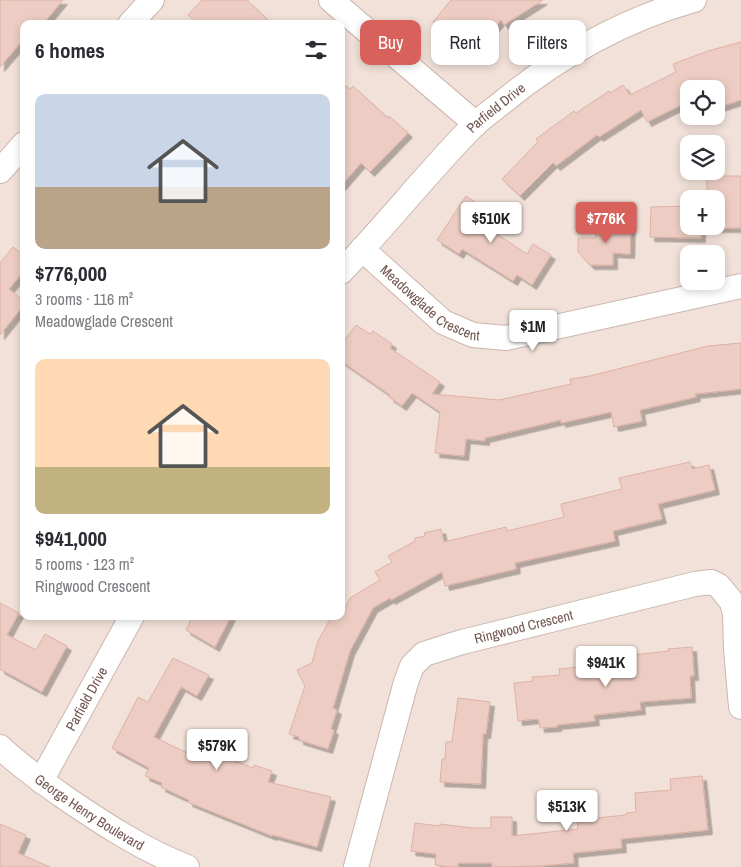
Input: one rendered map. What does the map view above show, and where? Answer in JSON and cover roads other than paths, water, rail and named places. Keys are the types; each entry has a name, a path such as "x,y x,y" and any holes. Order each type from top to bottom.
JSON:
{"street":[{"path":"134,20 152,0"},
{"path":"331,0 476,124"},
{"name":"Parfield Drive","path":"345,268 476,124 520,88 566,57 618,28 694,0"},
{"path":"0,171 20,148"},
{"name":"Meadowglade Crescent","path":"362,249 443,322 474,335 506,338 741,286"},
{"name":"Ringwood Crescent","path":"356,867 406,682 412,666 424,654 462,642 695,584 711,582 719,586 732,602 735,614 741,707"},
{"name":"Parfield Drive","path":"42,781 130,620"},
{"name":"George Henry Boulevard","path":"0,747 42,781 100,822 164,858 187,867"}]}
